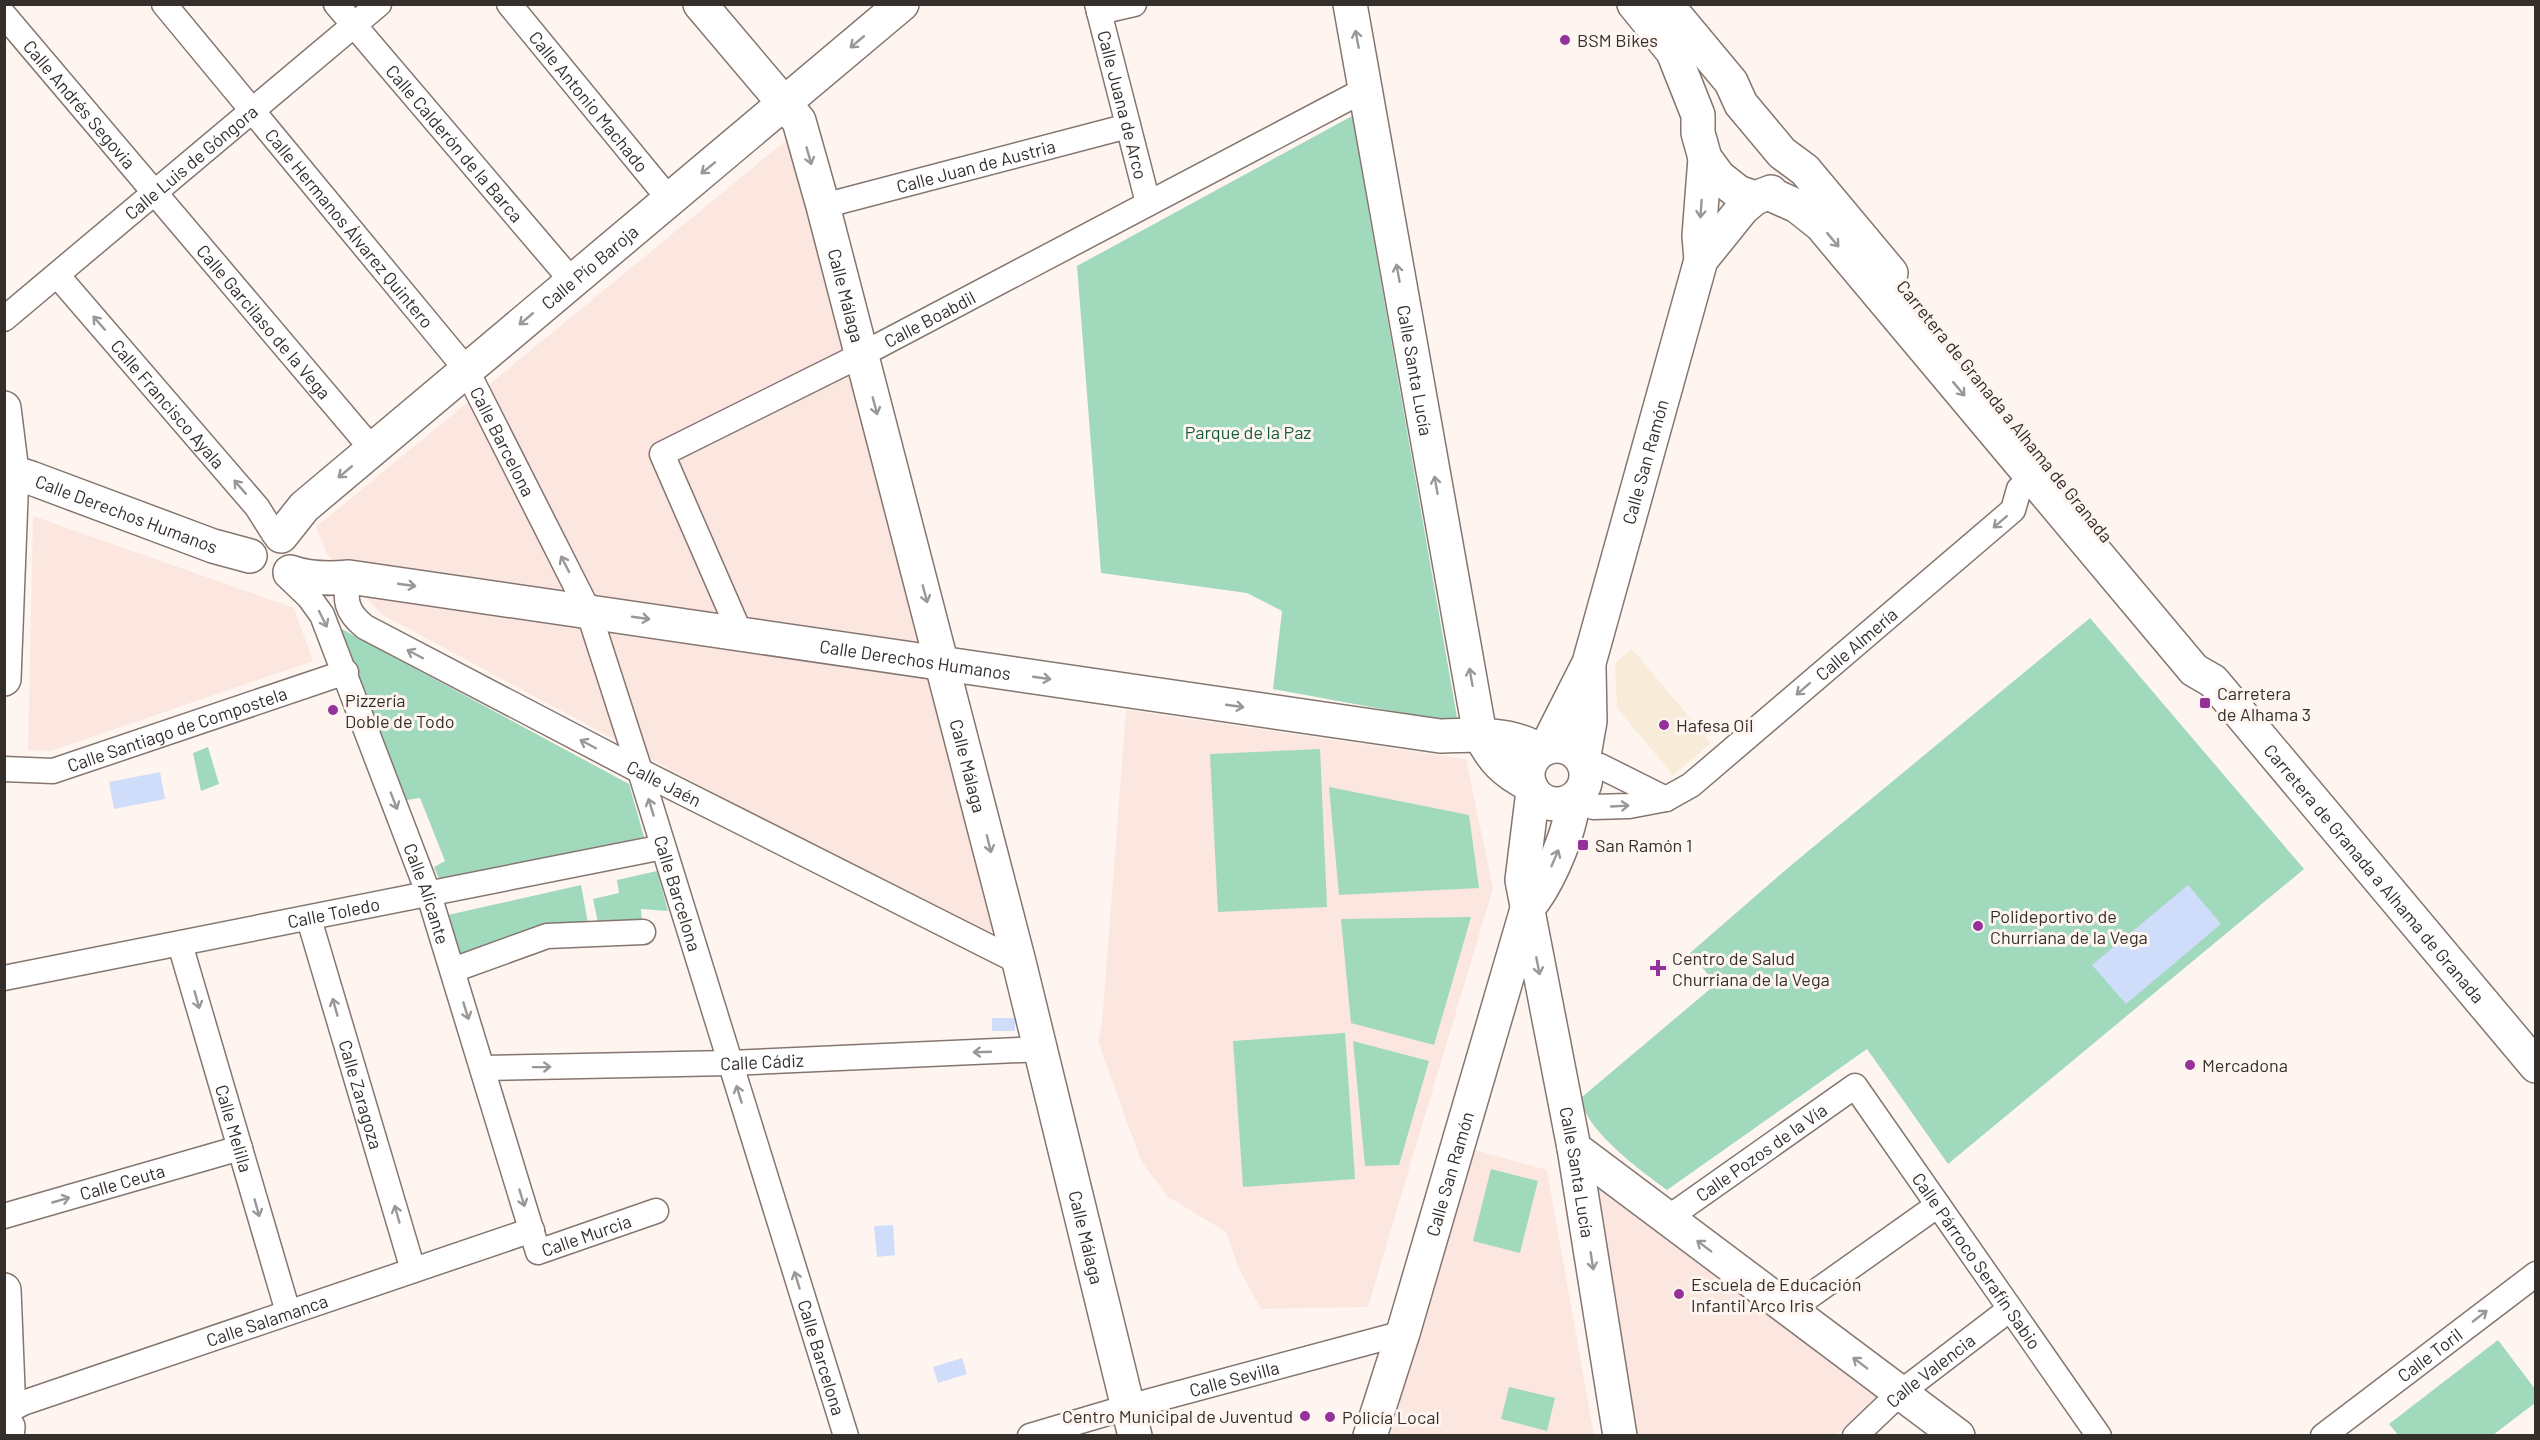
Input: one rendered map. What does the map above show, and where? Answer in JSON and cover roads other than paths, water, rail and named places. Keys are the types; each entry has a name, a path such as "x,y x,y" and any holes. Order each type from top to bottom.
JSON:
{"street":[{"path":"4,10 11,4"},
{"name":"Calle Hermanos Álvarez Quintero","path":"164,4 466,369"},
{"name":"Calle Calderón de la Barca","path":"336,4 572,281"},
{"name":"Calle Luis de Góngora","path":"4,320 379,4"},
{"name":"Calle Antonio Machado","path":"509,4 669,199"},
{"name":"Calle Málaga","path":"700,4 799,122 943,664 1041,1049 1131,1421"},
{"name":"Calle Pío Baroja","path":"250,556 255,543 260,538 285,555 304,507 902,4"},
{"path":"1098,8 1134,4"},
{"name":"Calle Santa Lucía","path":"1350,4 1480,735"},
{"path":"1634,4 1673,52 1698,115 1698,133 1705,158 1719,177 1738,192 1772,178 1736,103 1678,38 1667,6"},
{"name":"Calle Juana de Arco","path":"1098,8 1148,203"},
{"name":"Calle Andrés Segovia","path":"4,15 155,193"},
{"name":"Calle Boabdil","path":"740,633 662,454 861,355 1366,89"},
{"path":"1698,115 1710,106 1736,103"},
{"name":"Calle Juan de Austria","path":"823,206 1128,126"},
{"name":"Calle San Ramón","path":"1543,749 1589,663 1701,260 1699,236 1705,158"},
{"name":"Carretera de Granada a Alhama de Granada","path":"2213,681 2194,670 1821,225 1797,207 1772,178 1805,170 2071,489 2205,662 2213,681 2535,1066"},
{"name":"Calle San Ramón","path":"1701,260 1743,208 1772,178"},
{"name":"Calle Garcilaso de la Vega","path":"155,193 372,449"},
{"name":"Calle Francisco Ayala","path":"57,275 257,507 285,555"},
{"name":"Calle Barcelona","path":"466,369 588,610 846,1436"},
{"path":"4,408 8,473 4,679"},
{"name":"Calle Derechos Humanos","path":"8,473 213,546 250,556"},
{"name":"Calle Almería","path":"1580,781 1593,807 1629,806 1666,800 1702,776 2013,510 2019,489 2033,476"},
{"name":"Calle Derechos Humanos","path":"285,555 304,578 333,579 349,576 1440,736 1480,735 1527,742 1543,749"},
{"name":"Calle Alicante","path":"285,555 322,615 346,672 429,895 532,1230"},
{"name":"Calle Jaén","path":"349,576 346,590 348,608 353,618 365,627 640,771 1019,962"},
{"name":"Calle San Ramón","path":"1370,1436 1403,1333 1527,909 1540,894 1572,818 1590,722 1589,663"},
{"name":"Calle Santiago de Compostela","path":"4,769 53,771 346,672"},
{"path":"1480,735 1492,758 1531,788 1540,799 1551,804 1562,804 1580,781 1600,766 1666,800"},
{"path":"1531,788 1528,776 1529,766 1543,749 1560,746 1574,751 1580,781"},
{"name":"Calle San Ramón","path":"1527,909 1522,880 1531,788"},
{"name":"Calle Toledo","path":"4,978 663,847"},
{"name":"Calle Santa Lucía","path":"1527,909 1574,1148 1620,1436"},
{"name":"Calle Zaragoza","path":"309,919 413,1270"},
{"path":"453,970 547,936 643,932"},
{"name":"Calle Melilla","path":"180,944 288,1312"},
{"name":"Calle Cádiz","path":"483,1068 729,1063 1041,1049"},
{"name":"Calle Párroco Serafín Sabio","path":"1855,1086 2099,1436"},
{"name":"Calle Pozos de la Vía","path":"1668,1218 1855,1086"},
{"name":"Calle Ceuta","path":"4,1216 240,1148"},
{"path":"1574,1148 1958,1436"},
{"path":"1790,1310 1938,1205"},
{"name":"Calle Murcia","path":"532,1230 538,1251 656,1211"},
{"name":"Calle Salamanca","path":"4,1413 23,1403 532,1230"},
{"name":"Calle Toril","path":"2324,1436 2535,1274"},
{"path":"4,1290 8,1389 4,1399"},
{"name":"Calle Valencia","path":"1855,1436 1900,1393 2010,1309"},
{"name":"Calle Sevilla","path":"1030,1436 1131,1421 1403,1333"},
{"path":"4,1422 8,1427 7,1436"}],"water":[{"path":"160,772 165,799 114,809 109,782"},
{"path":"2188,885 2221,924 2126,1004 2092,965"},
{"path":"992,1018 1015,1018 1015,1031 992,1031"},
{"path":"893,1225 895,1255 877,1257 874,1226"},
{"path":"962,1358 967,1374 938,1383 933,1367"}],"place":[{"name":"BSM Bikes","path":"1565,40"},
{"name":"Carretera de Alhama 3","path":"2205,703"},
{"name":"Pizzería Doble de Todo","path":"333,710"},
{"name":"Hafesa Oil","path":"1664,725"},
{"name":"San Ramón 1","path":"1583,845"},
{"name":"Polideportivo de Churriana de la Vega","path":"1978,926"},
{"name":"Centro de Salud Churriana de la Vega","path":"1658,968"},
{"name":"Mercadona","path":"2190,1065"},
{"name":"Escuela de Educación Infantil Arco Iris","path":"1679,1294"},
{"name":"Centro Municipal de Juventud","path":"1305,1416"},
{"name":"Policía Local","path":"1330,1417"}],"park label":[{"name":"Parque de la Paz","path":"1248,432"}]}
